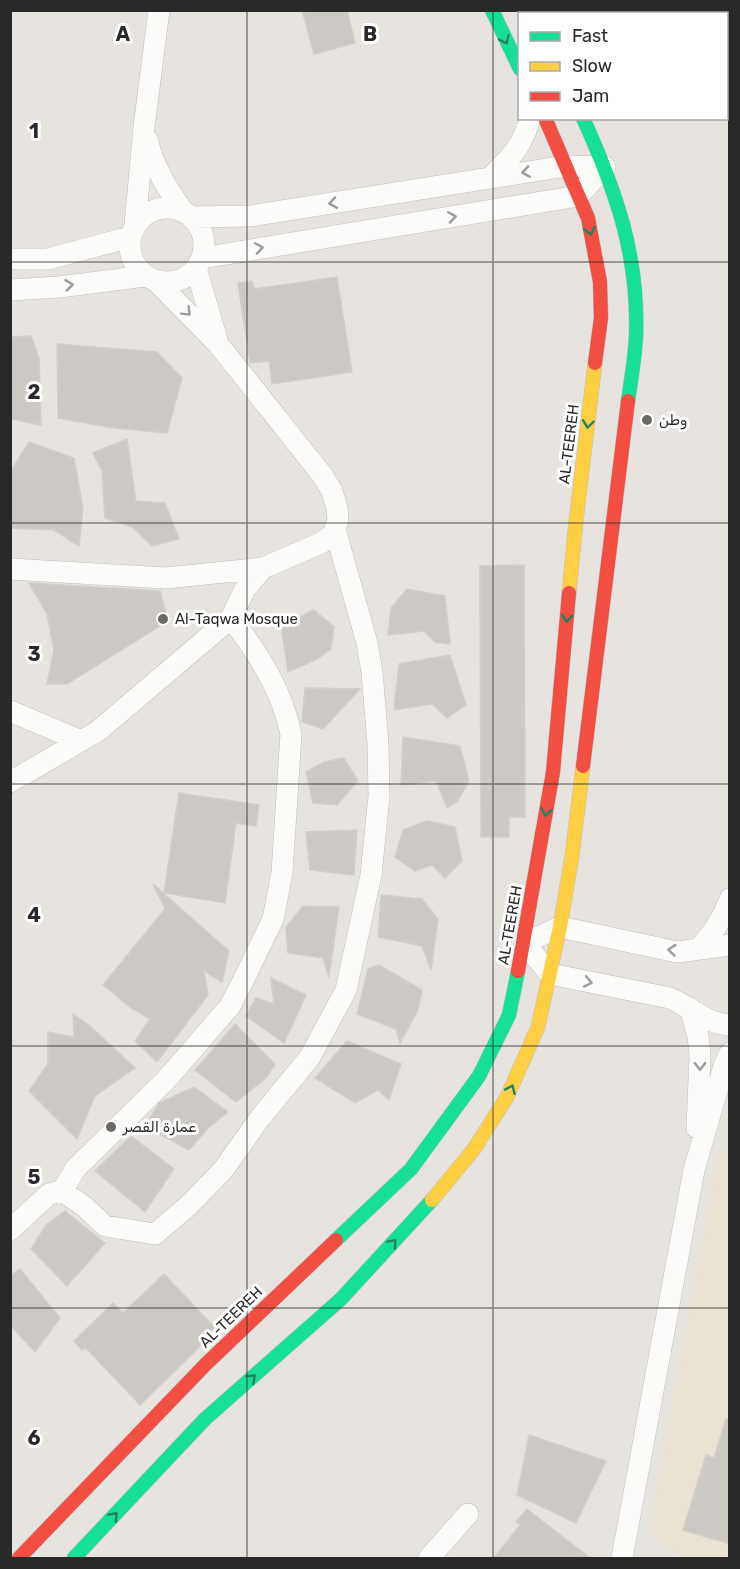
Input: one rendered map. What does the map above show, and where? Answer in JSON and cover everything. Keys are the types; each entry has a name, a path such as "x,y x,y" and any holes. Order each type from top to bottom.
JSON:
{"main road":[{"path":"492,10 518,67"},
{"name":"AL-TEEREH","path":"19,1558 206,1364 411,1170 472,1085 509,1015 524,943 553,772 576,521 601,318 600,282 588,218 546,120"},
{"path":"74,1558 205,1419 341,1299 435,1197 474,1149 507,1097 538,1027 560,927 572,856 636,337 635,280 622,216 605,167 583,120"}],"street":[{"path":"10,569 166,578 263,568 321,543 333,534 338,521 332,491 323,476 218,344 136,266 130,255 159,10"},
{"path":"490,178 520,146 530,120"},
{"path":"10,290 151,278 169,283 182,280 199,263 204,250 204,237 200,226 187,214 165,185 150,153 144,127"},
{"path":"10,259 48,259 133,231 147,212 159,208 170,207 187,214 250,216 566,166 605,167"},
{"path":"199,263 578,196 605,167"},
{"path":"199,263 218,344"},
{"path":"62,1191 85,1207 105,1226 155,1234 189,1206 223,1170 260,1118 310,1057 346,990 371,874 379,796 378,743 368,643 335,529"},
{"path":"10,782 98,731 231,618 245,589 263,568"},
{"path":"10,1230 49,1194 62,1191 76,1168 165,1081 230,1006 273,919 282,873 291,734 287,713 279,693 256,651 231,618"},
{"path":"10,711 81,741"},
{"path":"699,949 725,914 729,899"},
{"path":"729,945 677,952 560,927 524,943 550,974 670,998 714,1023 729,1025"},
{"path":"690,1008 698,1036 700,1055 694,1170"},
{"path":"624,1558 694,1170 729,1053"},
{"path":"429,1558 468,1514"}],"shaded area":[{"path":"719,1151 730,1154 729,1558 683,1558 649,1533"}],"building":[{"path":"302,10 347,10 355,43 314,54"},
{"path":"337,277 352,372 272,384 269,361 250,363 238,283 252,281 254,289"},
{"path":"31,336 39,358 41,425 10,419 10,337"},
{"path":"57,344 157,352 182,378 167,433 114,428 58,418"},
{"path":"127,439 136,501 165,503 179,539 152,546 132,527 105,518 102,471 93,453"},
{"path":"29,442 74,458 83,508 79,546 54,530 10,528 10,472"},
{"path":"524,565 525,817 509,817 509,837 481,837 480,566"},
{"path":"29,583 160,591 168,621 67,684 47,684 54,650 47,614"},
{"path":"407,589 445,596 450,644 435,642 424,631 388,635 391,608"},
{"path":"314,610 334,627 331,649 317,659 288,672 281,626"},
{"path":"450,655 466,705 447,718 432,704 394,710 399,664"},
{"path":"305,688 360,689 323,729 302,722"},
{"path":"403,737 460,746 469,781 457,802 447,808 436,781 401,785"},
{"path":"344,758 358,781 337,805 313,803 306,772 324,762"},
{"path":"179,793 259,805 256,826 236,823 225,903 164,893"},
{"path":"427,821 455,827 462,861 445,878 432,865 415,871 395,857 403,830"},
{"path":"357,830 354,875 310,870 306,832"},
{"path":"153,884 229,951 222,982 204,971 208,995 157,1062 135,1041 150,1019 131,1008 103,985 165,909"},
{"path":"381,895 422,899 438,919 431,970 422,946 378,937"},
{"path":"303,906 339,907 329,977 323,958 288,953 286,927"},
{"path":"379,965 422,990 418,1010 400,1043 396,1029 357,1014 368,969"},
{"path":"271,978 306,995 284,1043 246,1016 256,998 274,1004"},
{"path":"73,1014 89,1025 135,1068 95,1096 77,1139 29,1091 48,1064 48,1032 74,1037"},
{"path":"235,1024 275,1064 266,1078 236,1102 195,1070"},
{"path":"347,1041 401,1064 389,1100 378,1090 355,1103 315,1078"},
{"path":"194,1087 228,1112 209,1127 189,1150 145,1126 159,1103"},
{"path":"131,1136 174,1169 145,1212 95,1171"},
{"path":"65,1211 105,1243 67,1286 31,1249 46,1225"},
{"path":"20,1269 60,1318 35,1352 10,1325 10,1276"},
{"path":"164,1274 217,1330 140,1405 85,1347 82,1350 74,1341 113,1303 123,1313"},
{"path":"726,1419 730,1420 730,1544 683,1530 706,1455 714,1458"},
{"path":"529,1435 606,1461 576,1523 517,1495"},
{"path":"527,1509 590,1558 494,1558 520,1525 516,1522"}],"traffic: fast":[{"path":"492,10 518,65"},
{"path":"584,120 615,198 634,278 636,336 628,401"},
{"path":"336,1240 411,1169 479,1076 509,1015 518,971"},
{"path":"74,1558 205,1419 341,1299 432,1200"}],"traffic: slow":[{"path":"569,593 595,363"},
{"path":"432,1200 474,1149 507,1097 538,1027 560,927 572,856 583,766"}],"traffic: jam":[{"path":"546,120 588,218 600,282 601,318 595,363"},
{"path":"583,766 628,401"},
{"path":"518,971 553,772 569,593"},
{"path":"19,1558 206,1364 336,1240"}],"place":[{"name":"وطن","path":"647,420"},
{"name":"Al-Taqwa Mosque","path":"163,619"},
{"name":"عمارة القصر","path":"111,1127"}]}
